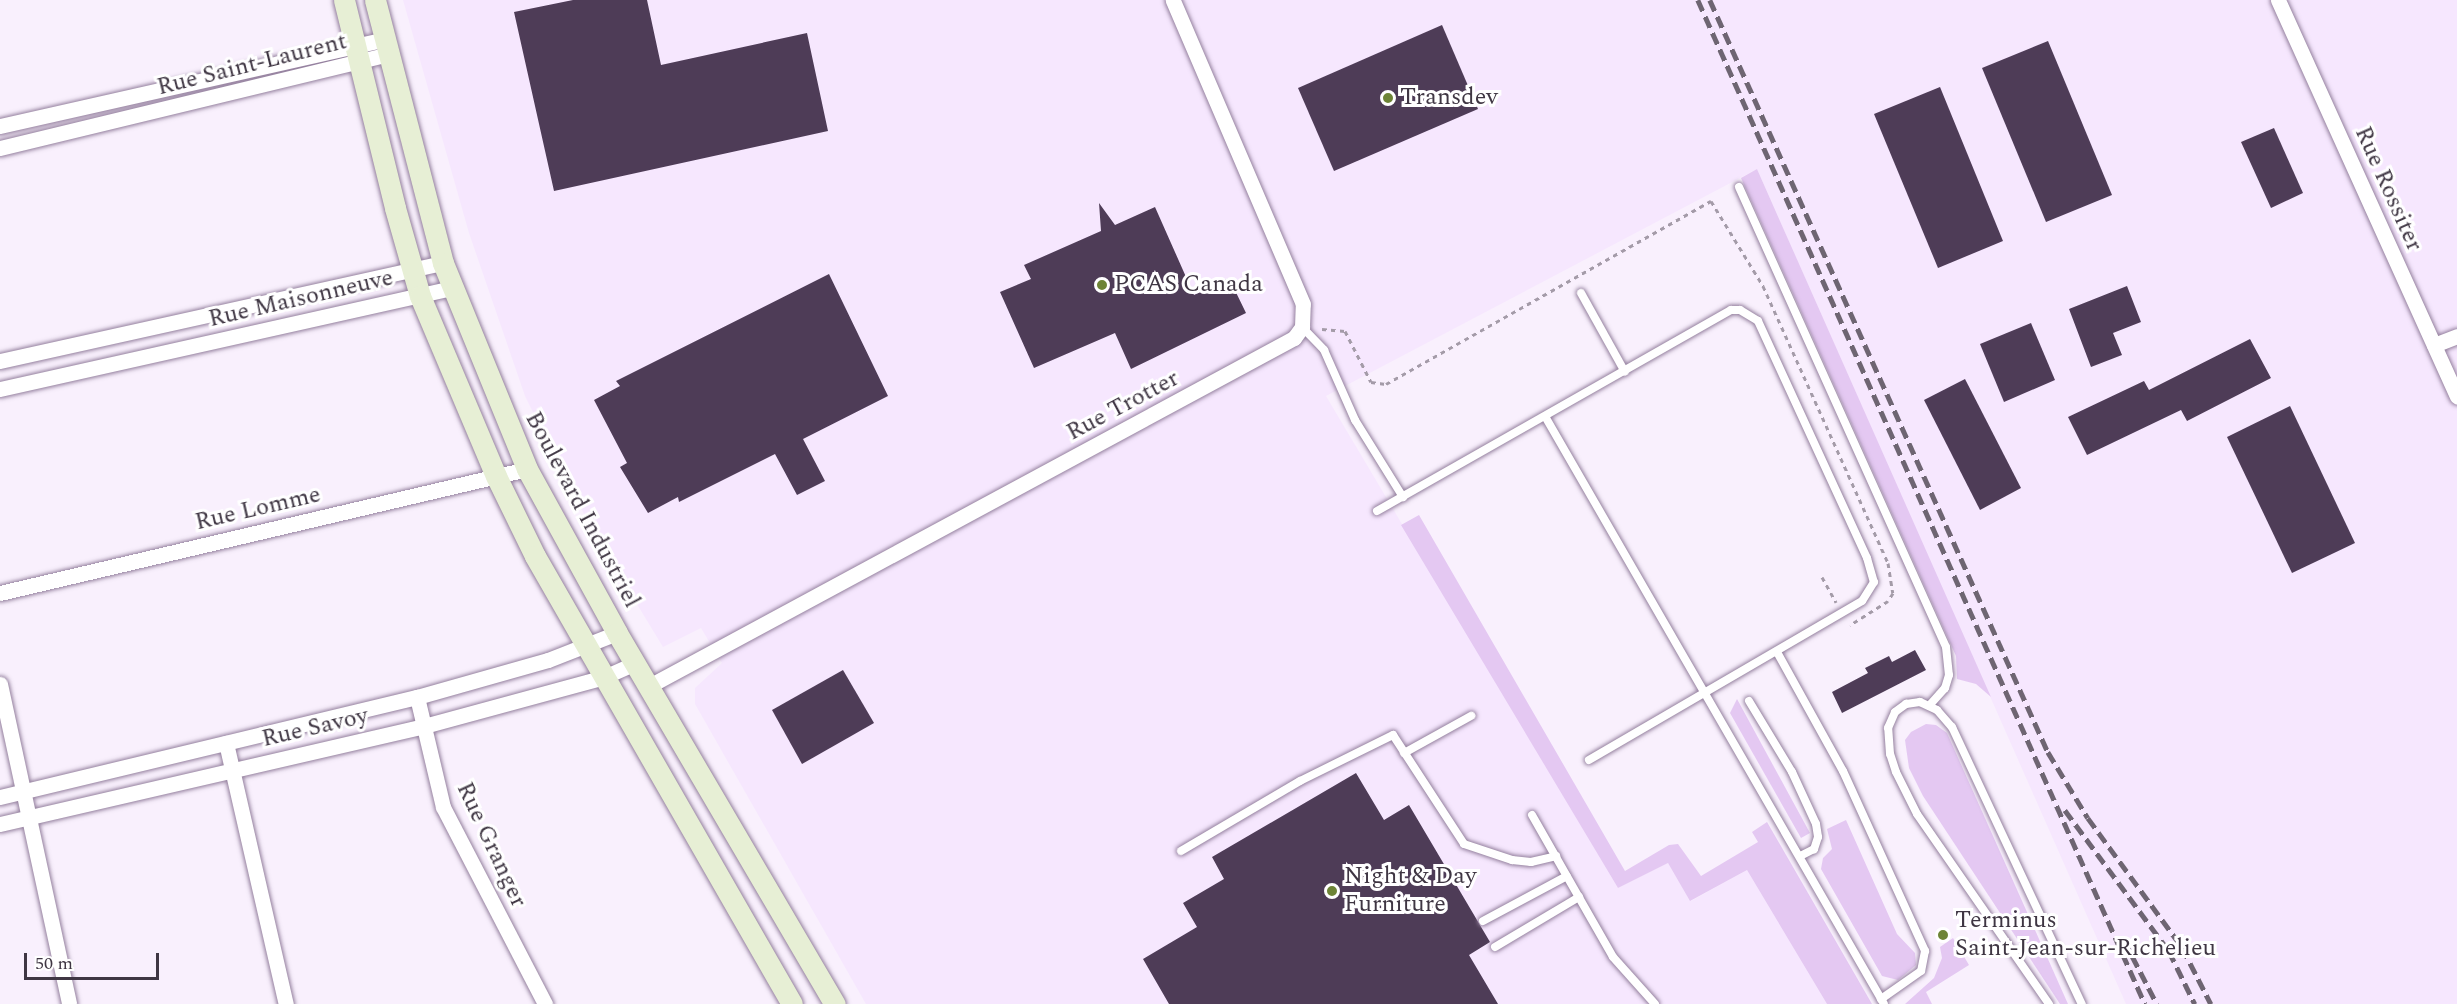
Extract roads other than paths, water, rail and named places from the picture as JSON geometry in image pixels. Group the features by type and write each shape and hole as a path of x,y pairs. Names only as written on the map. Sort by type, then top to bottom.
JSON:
{"street":[{"path":"344,0 420,296 496,476 535,556 792,1004"},
{"name":"Boulevard Industriel","path":"375,0 443,263 527,469 617,633 835,1004"},
{"path":"1173,0 1303,304 1302,327"},
{"name":"Rue Rossiter","path":"2278,0 2457,397"},
{"name":"Rue Saint-Laurent","path":"0,148 127,118 386,46"},
{"name":"Rue Saint-Laurent","path":"0,126 123,98 357,54"},
{"name":"Rue Saint-Laurent","path":"123,98 127,118"},
{"name":"Rue Maisonneuve","path":"0,361 443,263"},
{"name":"Rue Maisonneuve","path":"0,389 452,288"},
{"path":"155,327 160,353"},
{"name":"Rue Trotter","path":"649,686 1280,349 1302,327"},
{"path":"2434,345 2457,336"},
{"name":"Rue Lomme","path":"0,593 527,469"},
{"name":"Rue Savoy","path":"0,797 417,697 588,645 617,633"},
{"name":"Rue Savoy","path":"0,825 424,726 604,677 636,663"},
{"path":"0,684 69,1004"},
{"name":"Rue Granger","path":"417,697 443,807 545,1004"},
{"path":"226,742 286,1004"}],"lane":[{"path":"1739,187 1946,647 1949,675 1945,688 1929,706"},
{"path":"1581,293 1625,372"},
{"path":"1377,511 1546,418 1731,310 1740,310 1758,321 1872,572 1869,592 1842,613 1705,695 1589,760"},
{"path":"1302,327 1324,350 1355,420 1402,497"},
{"path":"1546,418 1882,1001 1921,971 1925,951 1843,771 1777,652"},
{"path":"1749,700 1792,772 1816,824 1818,837 1814,849 1800,856"},
{"path":"2049,1004 1917,814 1896,772 1888,728 1895,712 1906,704 1920,702 1929,706 1952,727 2082,1004"},
{"path":"1404,753 1471,716"},
{"path":"1181,850 1300,781 1393,735 1464,844 1512,860 1532,862 1556,856"},
{"path":"1532,815 1613,957 1654,1004"},
{"path":"1483,921 1567,876"},
{"path":"1495,947 1579,897"}],"railway":[{"path":"1698,0 2145,1004"},
{"path":"1710,0 2048,752 2088,818 2182,947 2211,1004"},
{"path":"2065,810 2169,951 2195,1004"},
{"path":"2124,940 2157,1004"}],"place":[{"name":"Transdev","path":"1388,98"},
{"name":"PCAS Canada","path":"1102,285"},
{"name":"Night & Day Furniture","path":"1332,891"},
{"name":"Terminus Saint-Jean-sur-Richelieu","path":"1943,935"}]}
